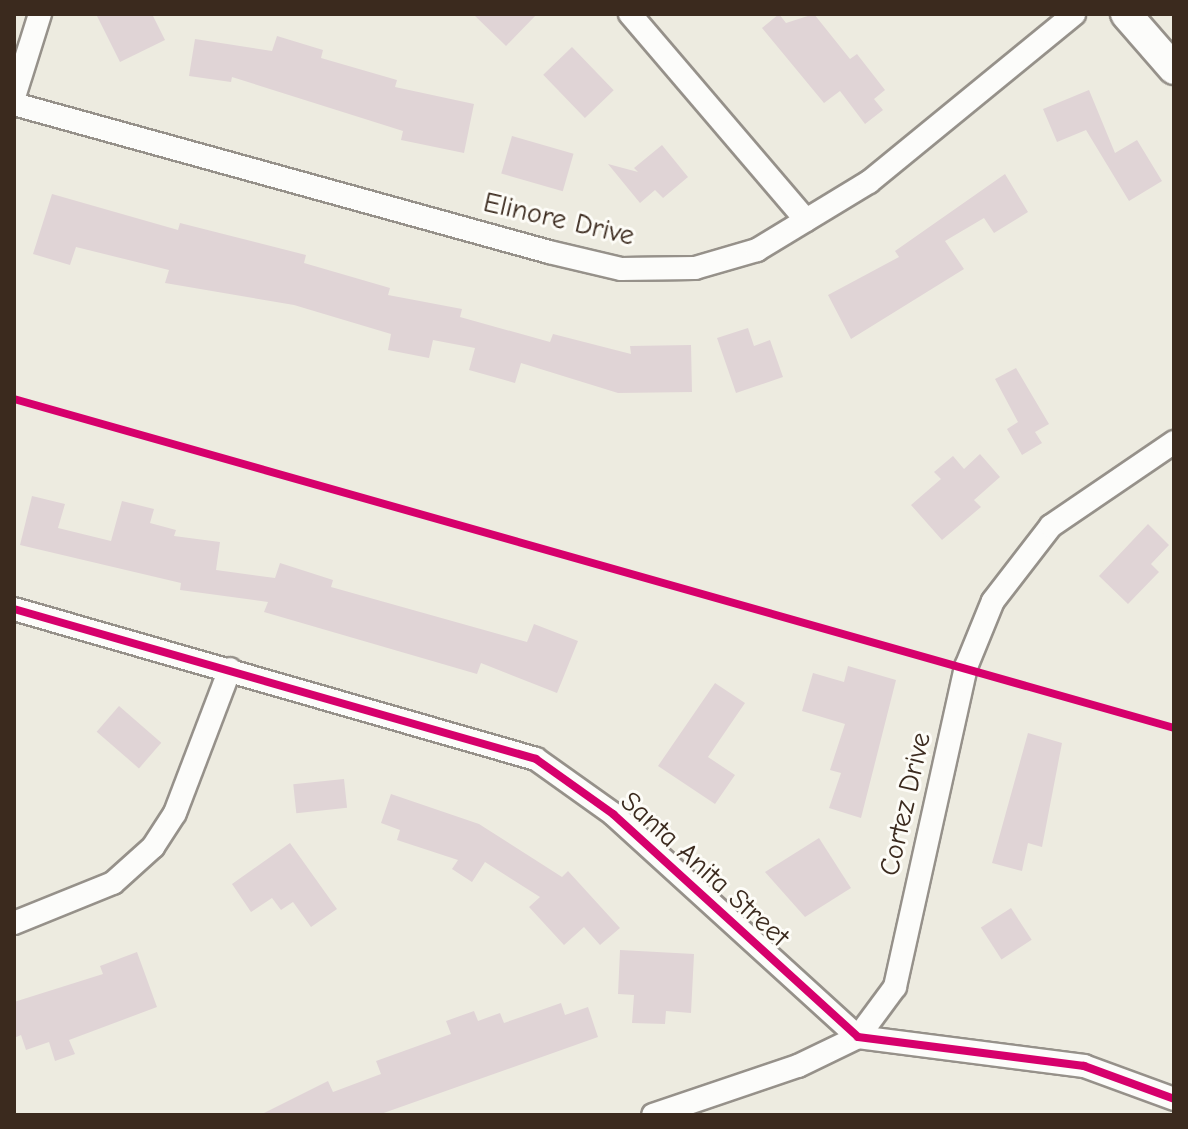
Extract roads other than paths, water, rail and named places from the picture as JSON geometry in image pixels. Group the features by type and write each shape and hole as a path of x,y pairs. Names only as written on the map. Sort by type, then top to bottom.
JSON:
{"main road":[{"path":"1126,14 1174,69"}],"street":[{"path":"14,97 40,14"},
{"path":"630,14 806,220"},
{"name":"Elinore Drive","path":"14,104 621,269 695,268 757,250 869,182 1074,14"},
{"name":"Cortez Drive","path":"653,1115 798,1066 858,1037 895,987 966,667 993,601 1051,526 1174,442"},
{"name":"Santa Anita Street","path":"14,609 536,759 613,814 858,1037"},
{"path":"14,923 113,883 153,847 175,813 230,669"},
{"path":"858,1037 1084,1066 1174,1099"}]}
